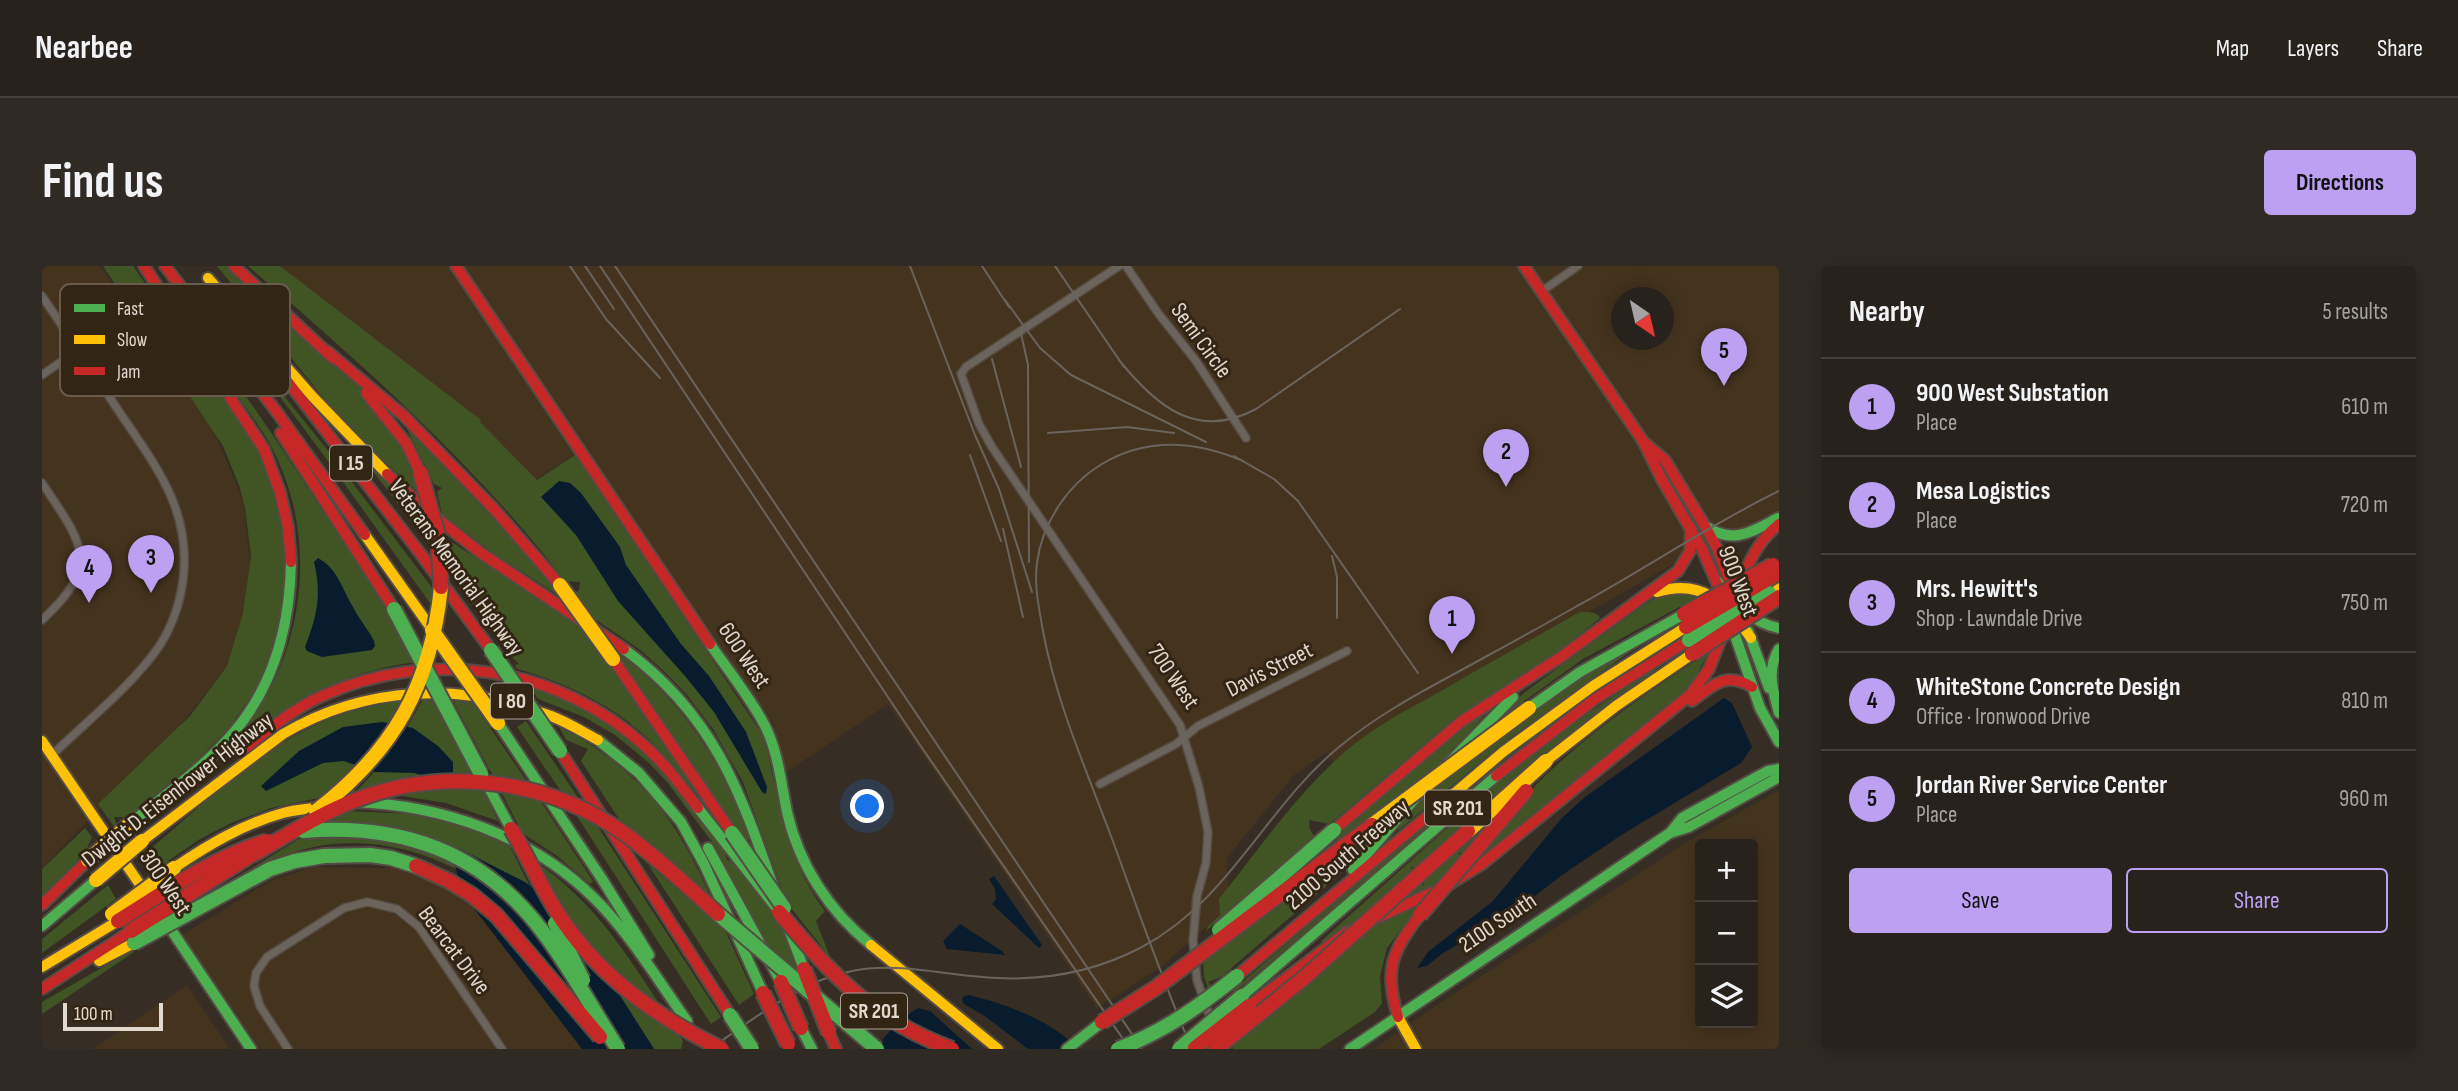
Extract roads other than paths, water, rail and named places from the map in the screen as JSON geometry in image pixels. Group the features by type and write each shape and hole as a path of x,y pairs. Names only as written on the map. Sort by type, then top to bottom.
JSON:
{"main road":[{"path":"144,266 156,284"},
{"name":"I 15","path":"165,266 179,284"},
{"name":"Veterans Memorial Highway","path":"199,266 213,284"},
{"path":"234,266 254,284"},
{"name":"600 West","path":"456,266 764,724 775,752 791,824 804,865 823,896 839,917 860,936 998,1049"},
{"name":"900 West","path":"1524,266 1643,441 1665,460 1722,578 1732,606 1751,638 1779,713"},
{"path":"208,278 213,284"},
{"path":"290,317 404,416 494,509 560,585 613,659 727,836"},
{"path":"42,990 132,937 326,804 350,785 393,734 408,708 430,654 440,599 440,547 433,506 407,443 375,402 327,351"},
{"path":"290,370 348,435 408,493 491,560 621,644 657,674 682,701 718,749 739,791 804,970 836,1049"},
{"name":"Veterans Memorial Highway","path":"290,384 404,531 491,650 561,751 752,1049"},
{"path":"42,905 88,860 210,756 236,729 257,699 272,668 284,633 292,571 286,513 268,458 228,396"},
{"name":"I 15","path":"264,396 498,723 627,918 687,1021 707,1049"},
{"path":"275,411 281,435 394,609 435,691 561,920 598,966 622,989 662,1018 722,1049"},
{"path":"1068,1049 1164,975 1452,728 1561,657 1643,599 1686,562 1698,527 1726,538 1738,536 1779,518"},
{"path":"1194,1049 1245,1001 1347,932 1467,874 1690,695 1714,659 1752,555 1764,538 1779,524"},
{"path":"1102,1022 1167,979 1580,672 1688,634 1778,578"},
{"path":"1216,1049 1305,977 1616,706 1688,634 1778,578"},
{"path":"1643,599 1666,588 1694,589 1712,595 1760,624 1779,628"},
{"name":"900 West","path":"1732,606 1734,634 1752,687 1779,742"},
{"name":"2100 South Freeway","path":"1118,1049 1150,1037 1201,1006 1503,751 1603,680 1688,634"},
{"name":"2100 South Freeway","path":"1179,1049 1245,1001 1482,787 1541,739 1688,634"},
{"path":"1779,649 1773,656 1770,668 1779,713"},
{"path":"1290,933 1354,868 1499,709 1561,657"},
{"path":"147,837 226,765 302,706 367,679 415,669 453,667 493,671 531,680 566,693 597,709 626,729 653,753 727,836"},
{"path":"1645,733 1723,680 1738,679 1752,687"},
{"name":"Dwight D. Eisenhower Highway","path":"42,926 147,837 262,747 292,728 346,705 393,694 464,692 511,700 577,727 631,764 657,790 687,831 789,1047"},
{"name":"300 West","path":"42,741 251,1049"},
{"path":"1416,1049 1398,1017 1390,993 1389,965 1398,944 1548,763"},
{"path":"631,764 656,779 701,835 781,982 811,1049"},
{"name":"2100 South","path":"1670,833 1682,818 1768,771 1779,769"},
{"name":"2100 South","path":"1350,1049 1670,833 1689,827 1779,777"},
{"path":"252,855 345,805 402,786 464,780 501,783 537,791 582,808 625,834 877,1049"},
{"path":"115,918 174,868 215,840 284,813 356,801 397,804 485,828 570,875 618,926 687,1021"},
{"path":"42,966 115,918 242,847 304,831 334,828 371,830 408,836 437,847 470,864 502,888 529,916 618,1049"},
{"path":"511,829 580,975 624,1049"},
{"name":"SR 201","path":"727,836 812,950 838,980 882,1016 919,1036 952,1049"},
{"path":"132,937 282,865 324,856 370,855 391,858 410,863 450,881 496,915 610,1049"}],"street":[{"name":"700 West","path":"1119,266 966,367 961,374 979,424 992,447 1180,725 1185,737 1209,832 1206,863 1197,895 1193,941 1196,968 1208,1014 1224,1049"},
{"name":"Semi Circle","path":"1126,266 1158,313 1196,360 1246,438"},
{"path":"1542,291 1578,266"},
{"path":"42,296 60,323"},
{"path":"42,374 60,362"},
{"path":"52,755 138,673 159,645 178,605 184,566 183,530 169,488 108,396"},
{"path":"42,483 74,532 80,559 71,590 42,620"},
{"name":"Davis Street","path":"1100,784 1176,744 1198,726 1347,652"},
{"name":"Bearcat Drive","path":"288,1049 260,1006 254,986 256,973 267,957 344,908 367,902 390,906 403,912 419,927 502,1049"}],"water":[{"path":"559,481 570,483 581,493 620,547 626,565 681,644 709,676 746,732 767,787 766,794 762,792 714,712 618,601 576,535 541,497"},
{"path":"318,558 339,580 374,641 372,650 322,657 307,651 305,647 317,605 318,585 314,562"},
{"path":"1724,698 1732,703 1752,747 1741,763 1623,834 1514,912 1443,953 1427,966 1417,968 1428,952 1493,901 1562,818 1585,797"},
{"path":"382,722 413,728 438,746 453,762 453,773 435,779 414,773 375,772 344,761 323,763 266,791 261,786 299,751 343,727"},
{"path":"454,846 525,882 570,918 654,1049 582,1049 463,894 450,847"},
{"path":"994,876 1042,945 1039,948 992,904 996,899 995,889 989,879"},
{"path":"960,924 1005,955 947,949 943,941"},
{"path":"969,995 1028,1015 1055,1029 1080,1049 1028,1049 964,1004 964,996"},
{"path":"918,1008 930,1011 972,1049 884,1049 882,1040 899,1022"}],"tram line":[{"path":"710,1049 795,992 832,976 852,971 897,968 993,978 1037,977 1080,970 1122,957 1142,947 1173,927 1200,904 1313,771 1367,726 1410,698 1779,491"}],"railway":[{"path":"570,266 606,319 660,378"},
{"path":"585,266 614,309"},
{"path":"600,266 920,745 1130,1049"},
{"path":"615,266 1142,1049"},
{"path":"910,266 975,435 999,489 1032,592"},
{"path":"982,266 1009,307"},
{"path":"1055,266 1124,367"},
{"path":"1005,300 1040,348 1071,375 1206,442"},
{"path":"1119,360 1148,392 1179,414 1196,420 1235,418 1256,409 1400,309"},
{"path":"1020,329 1028,365 1029,562"},
{"path":"992,359 1021,467"},
{"path":"1048,433 1127,427 1174,433"},
{"path":"1192,1049 1072,735 1043,631 1036,572 1044,533 1051,519 1078,482 1102,464 1136,449 1172,445 1207,449 1243,461"},
{"path":"970,455 1001,541"},
{"path":"1234,456 1274,479 1298,501 1418,673"},
{"path":"1003,529 1023,617"},
{"path":"1332,556 1337,577 1337,618"}],"place":[{"name":"Jordan River Service Center","path":"1724,386"},
{"name":"Mesa Logistics","path":"1506,487"},
{"name":"Mrs. Hewitt's","path":"151,593"},
{"name":"WhiteStone Concrete Design","path":"89,603"},
{"name":"900 West Substation","path":"1452,654"}]}
